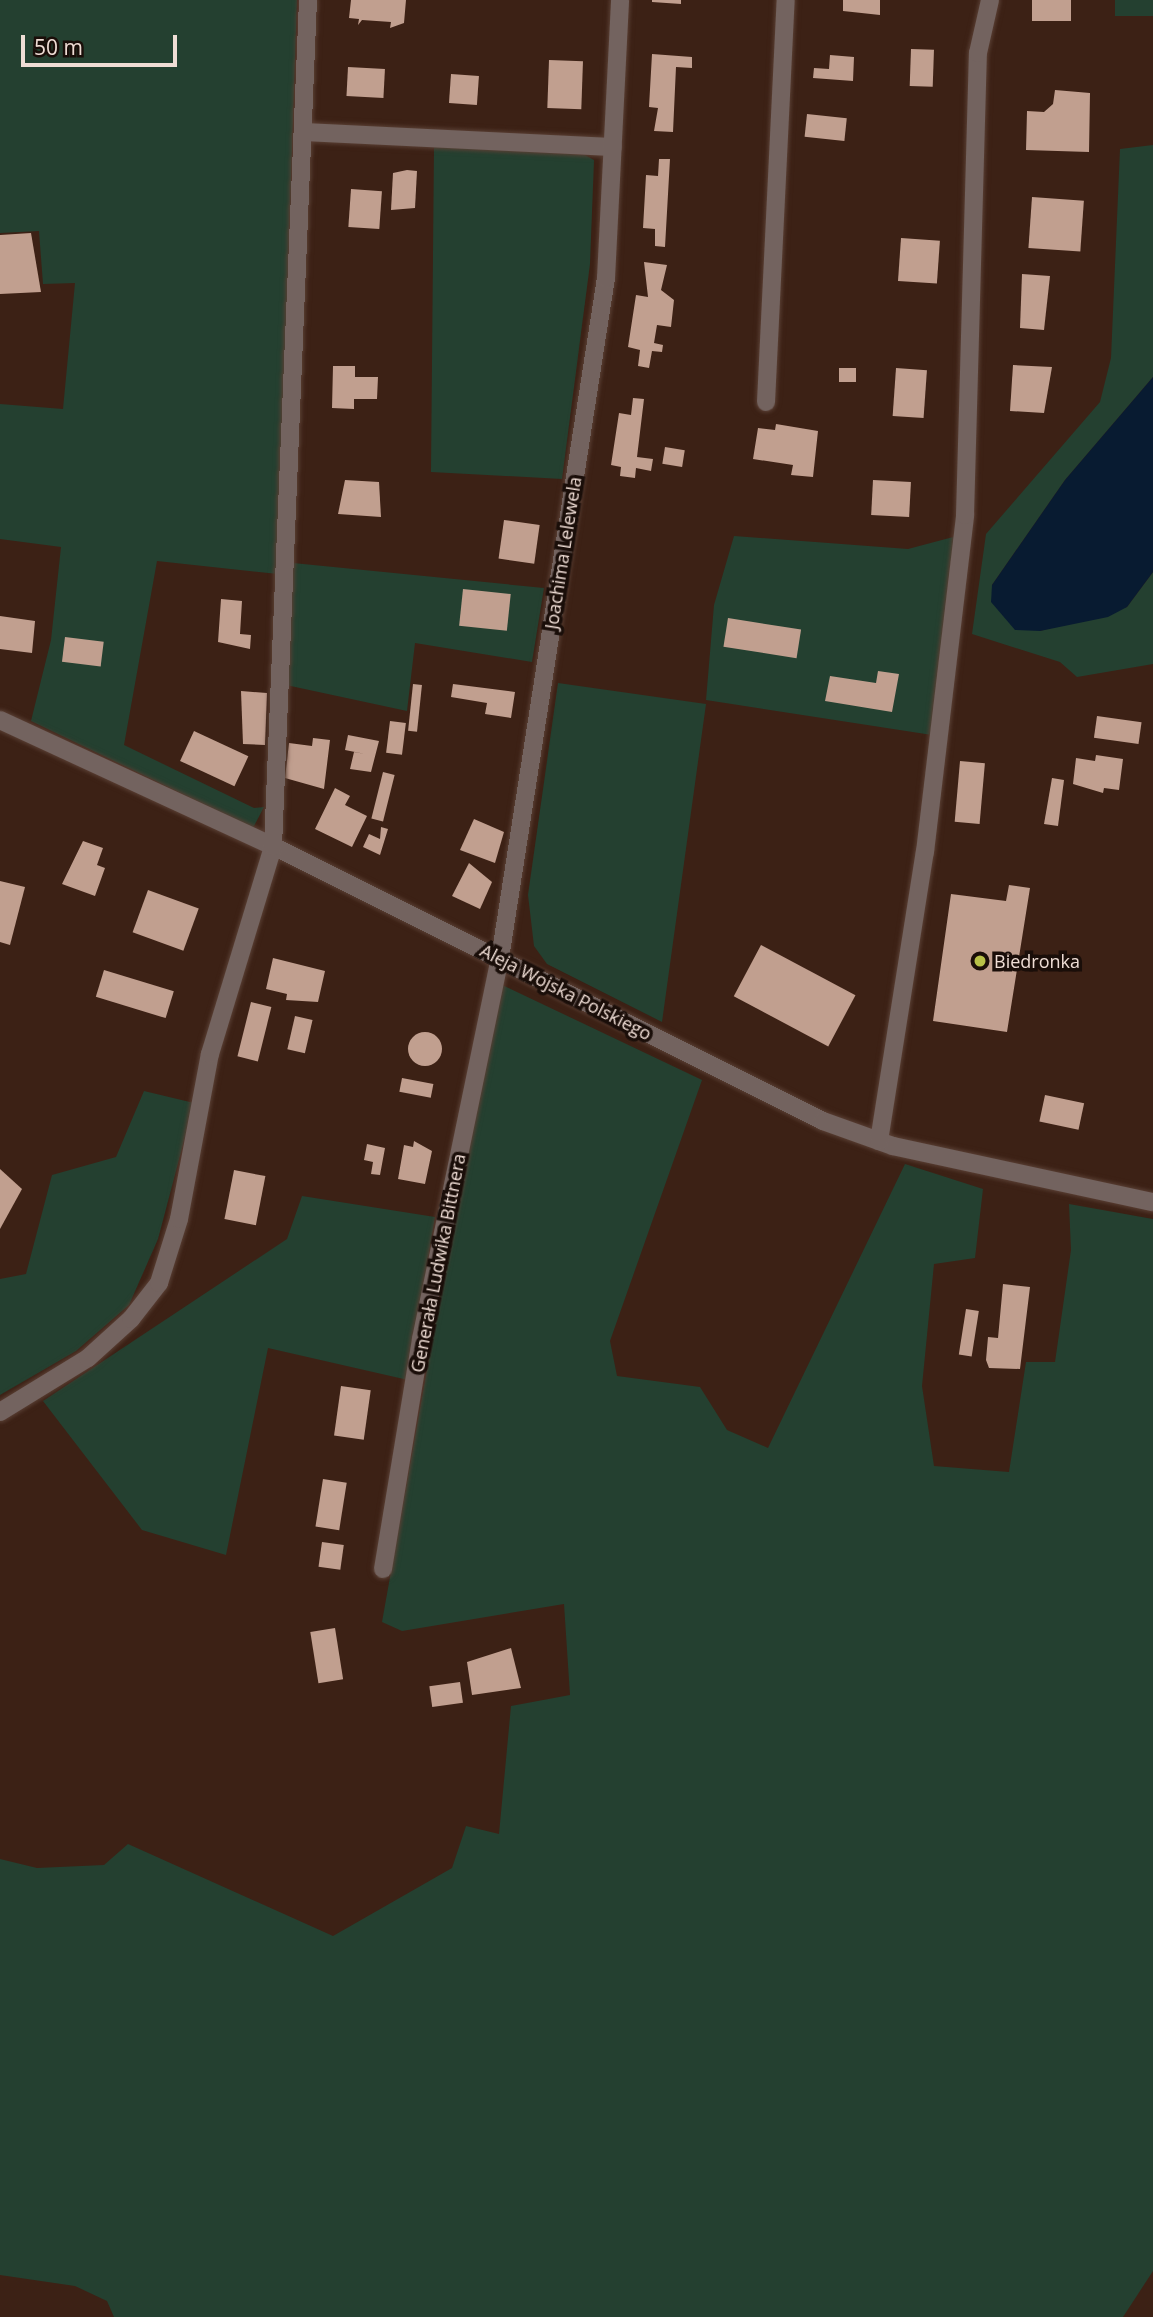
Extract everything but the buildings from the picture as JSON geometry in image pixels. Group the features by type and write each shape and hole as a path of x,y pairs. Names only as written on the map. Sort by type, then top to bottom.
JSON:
{"street":[{"path":"0,1412 88,1358 131,1320 159,1283 179,1219 210,1054 273,846 307,0"},
{"name":"Joachima Lelewela","path":"500,958 606,278 620,0"},
{"path":"766,402 786,0"},
{"path":"879,1141 925,852 965,515 978,53 990,0"},
{"path":"303,132 613,147"},
{"name":"Aleja Wojska Polskiego","path":"0,720 273,846 823,1121 879,1141 1153,1202"},
{"name":"Generała Ludwika Bittnera","path":"383,1569 421,1339 500,958"}],"green space":[{"path":"0,0 297,0 278,574 157,561 124,745 254,808 264,807 253,828 31,721 51,640 61,547 0,539 0,404 63,409 75,283 43,284 39,231 0,233"},
{"path":"1115,0 1153,0 1153,16 1115,16"},
{"path":"1153,145 1153,377 1065,480 992,585 1040,631 1127,607 1153,572 1153,664 1077,677 1060,662 972,634 986,534 1100,402 1111,358 1120,149"},
{"path":"434,146 585,155 594,160 590,264 562,479 431,472"},
{"path":"734,536 908,549 957,536 932,735 706,700 714,605"},
{"path":"293,563 544,588 532,662 415,643 407,711 286,685"},
{"path":"558,683 706,704 662,1022 547,964 534,946 528,895"},
{"path":"496,982 702,1080 610,1341 617,1376 700,1387 727,1430 768,1448 905,1164 983,1189 975,1258 934,1264 922,1386 934,1466 1009,1472 1026,1362 1055,1362 1071,1250 1069,1204 1153,1219 1153,2271 1123,2317 114,2317 107,2301 75,2286 0,2275 0,1859 37,1868 104,1865 128,1844 333,1936 452,1868 466,1826 499,1834 511,1706 570,1695 564,1604 402,1631 382,1622"},
{"path":"144,1091 194,1103 158,1239 129,1305 76,1351 0,1395 0,1279 26,1274 52,1175 116,1157"},
{"path":"302,1196 435,1217 408,1380 268,1348 226,1555 142,1530 43,1401 287,1239"}],"water":[{"path":"1153,377 1153,572 1127,607 1108,617 1040,631 1015,630 991,602 992,585 1065,480"}],"place":[{"name":"Biedronka","path":"980,961"}]}
